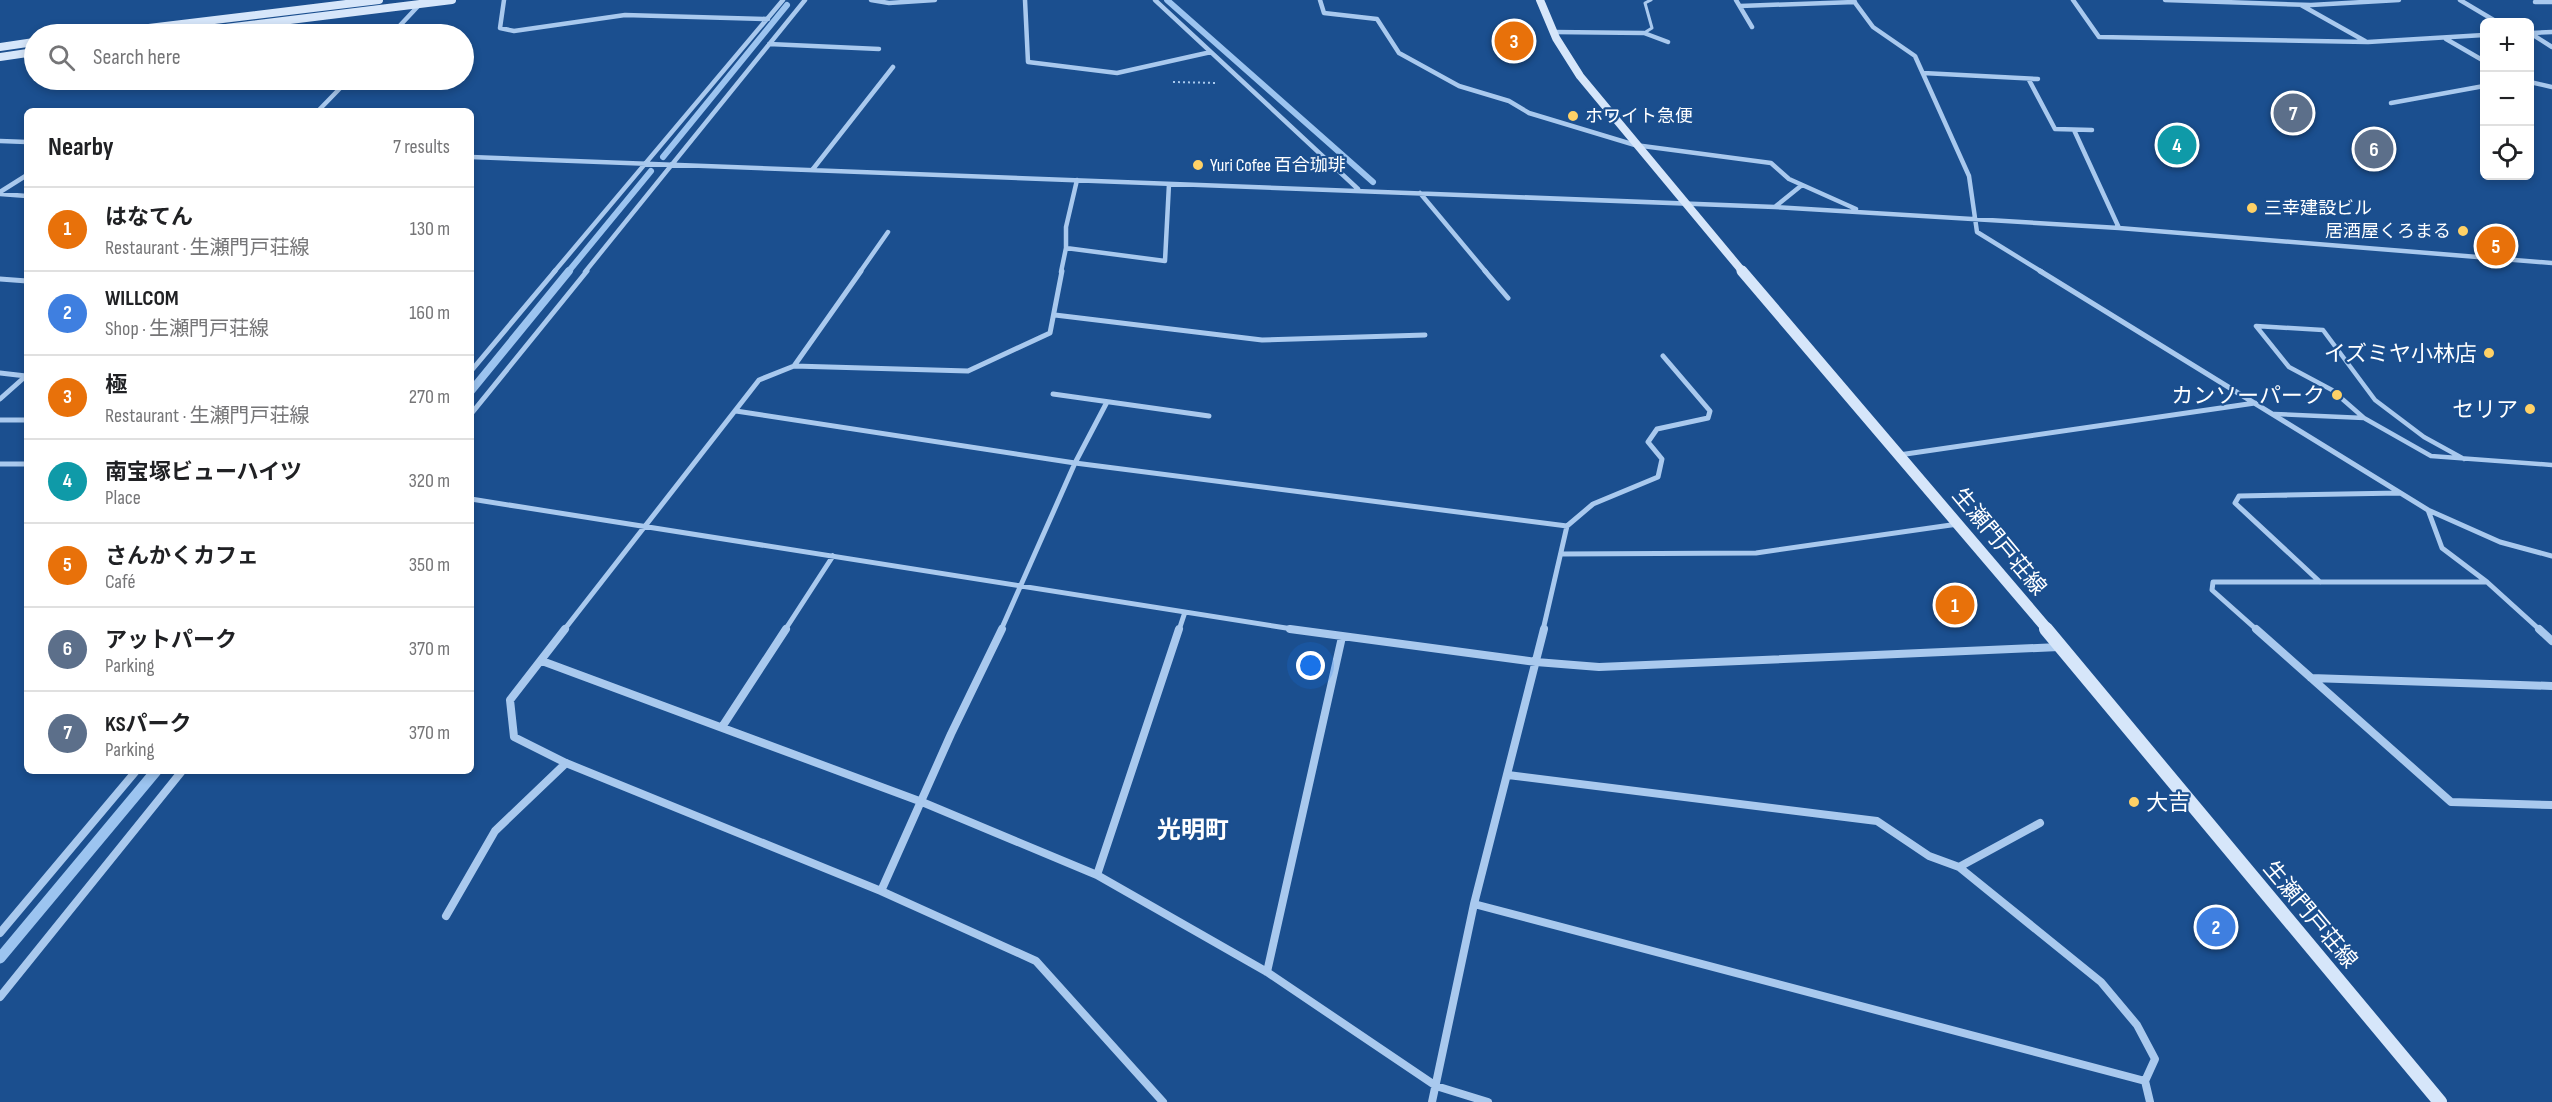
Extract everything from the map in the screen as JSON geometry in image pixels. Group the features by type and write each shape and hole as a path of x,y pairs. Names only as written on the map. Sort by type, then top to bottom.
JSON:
{"main road":[{"path":"181,24 379,0"},
{"path":"253,24 452,0"},
{"name":"生瀬門戸荘線","path":"1540,0 1545,18 1569,58 1635,145 2062,647 2440,1102"},
{"path":"0,47 24,43"},
{"path":"0,57 24,53"}],"street":[{"path":"504,0 500,28 514,31 625,15 768,19"},
{"path":"474,367 783,0"},
{"path":"474,410 805,0"},
{"path":"871,0 889,3 935,0"},
{"path":"1025,0 1028,62 1117,73 1211,52"},
{"path":"1155,0 1359,190"},
{"path":"1320,0 1324,13 1377,19 1400,53 1459,86 1509,101 1529,113 1635,145 1771,163 1789,179 1861,211"},
{"path":"1736,0 1752,27"},
{"path":"2073,0 2099,37 2368,42 2480,35"},
{"path":"2165,0 2299,4 2367,4 2399,0"},
{"path":"2292,0 2368,42"},
{"path":"2460,0 2490,18"},
{"path":"1740,6 1854,1 1874,27 1915,56 1969,176 1977,232 2428,510 2500,542 2552,556"},
{"path":"401,24 421,2"},
{"path":"2535,2 2552,2"},
{"path":"1554,32 1644,33 1668,42"},
{"path":"2534,33 2552,32"},
{"path":"2534,36 2552,47"},
{"path":"2444,38 2480,59"},
{"path":"769,44 879,49"},
{"path":"813,170 893,67"},
{"path":"1923,73 2038,79"},
{"path":"2029,80 2055,129 2092,130"},
{"path":"2534,83 2552,87"},
{"path":"2391,102 2480,87"},
{"path":"321,108 338,90"},
{"path":"2074,130 2119,228"},
{"path":"0,141 24,142"},
{"path":"474,157 1861,211 2119,228 2552,263"},
{"path":"0,193 24,177"},
{"path":"1077,180 1066,227 1066,248 1050,333 968,370 794,366 759,380 510,700 514,737 566,763 881,891 1036,961 1163,1102"},
{"path":"1066,248 1165,261 1169,184"},
{"path":"1775,207 1803,185"},
{"path":"0,193 24,196"},
{"path":"1420,193 1508,298"},
{"path":"794,366 888,232"},
{"path":"0,279 24,281"},
{"path":"1055,315 1262,340 1425,335"},
{"path":"1432,1102 1474,904 1536,662 1567,526 1593,504 1658,477 1662,459 1648,442 1657,429 1708,418 1710,411 1663,356"},
{"path":"0,373 24,375"},
{"path":"0,399 24,377"},
{"path":"1053,394 1209,416"},
{"path":"881,891 951,734 1022,587 1075,463 1107,402"},
{"path":"1899,455 2256,403"},
{"path":"736,411 1075,463 1567,526"},
{"path":"0,420 24,420"},
{"path":"0,464 24,464"},
{"path":"2320,582 2235,503 2239,496 2401,493"},
{"path":"474,499 1342,637 1536,662 1599,667 2062,647"},
{"path":"2428,510 2442,548 2487,582 2552,641"},
{"path":"1561,554 1756,553 1958,524"},
{"path":"722,728 832,556"},
{"path":"2487,582 2213,582 2212,590 2451,802 2552,805"},
{"path":"1097,875 1185,612"},
{"path":"1268,972 1342,637"},
{"path":"542,661 922,802 1097,875 1268,972 1436,1086 1488,1102"},
{"path":"2312,678 2552,686"},
{"path":"446,916 495,831 566,763"},
{"path":"0,933 3,925 133,774"},
{"path":"0,997 181,774"},
{"path":"1508,775 1877,821 1929,856 1959,867 2101,982 2137,1025 2155,1059 2145,1081 2150,1102"},
{"path":"1959,867 2040,823"},
{"path":"1474,904 2145,1081"}],"lane":[{"path":"1644,33 1652,28 1645,3 1651,0"},
{"path":"2464,459 2424,437 2376,400 2323,330 2256,326 2289,367 2332,390 2364,418 2431,456 2464,459 2552,465"},
{"path":"2274,414 2364,418"}],"waterway":[{"path":"1167,0 1373,182"},
{"path":"663,157 787,5"},
{"path":"568,272 651,171"},
{"path":"474,387 569,271"},
{"path":"0,958 153,774"}],"place":[{"name":"極","path":"1514,41"},
{"name":"KSパーク","path":"2293,113"},
{"name":"ホワイト急便","path":"1573,116"},
{"name":"南宝塚ビューハイツ","path":"2177,145"},
{"name":"アットパーク","path":"2374,149"},
{"name":"Yuri Cofee 百合珈琲","path":"1198,165"},
{"name":"三幸建設ビル","path":"2252,208"},
{"name":"居酒屋くろまる","path":"2463,231"},
{"name":"さんかくカフェ","path":"2496,246"},
{"name":"イズミヤ小林店","path":"2489,353"},
{"name":"カンソーパーク","path":"2337,395"},
{"name":"セリア","path":"2530,409"},
{"name":"はなてん","path":"1955,605"},
{"name":"大吉","path":"2134,802"},
{"name":"WILLCOM","path":"2216,927"}],"district":[{"name":"光明町","path":"1193,830"}]}
